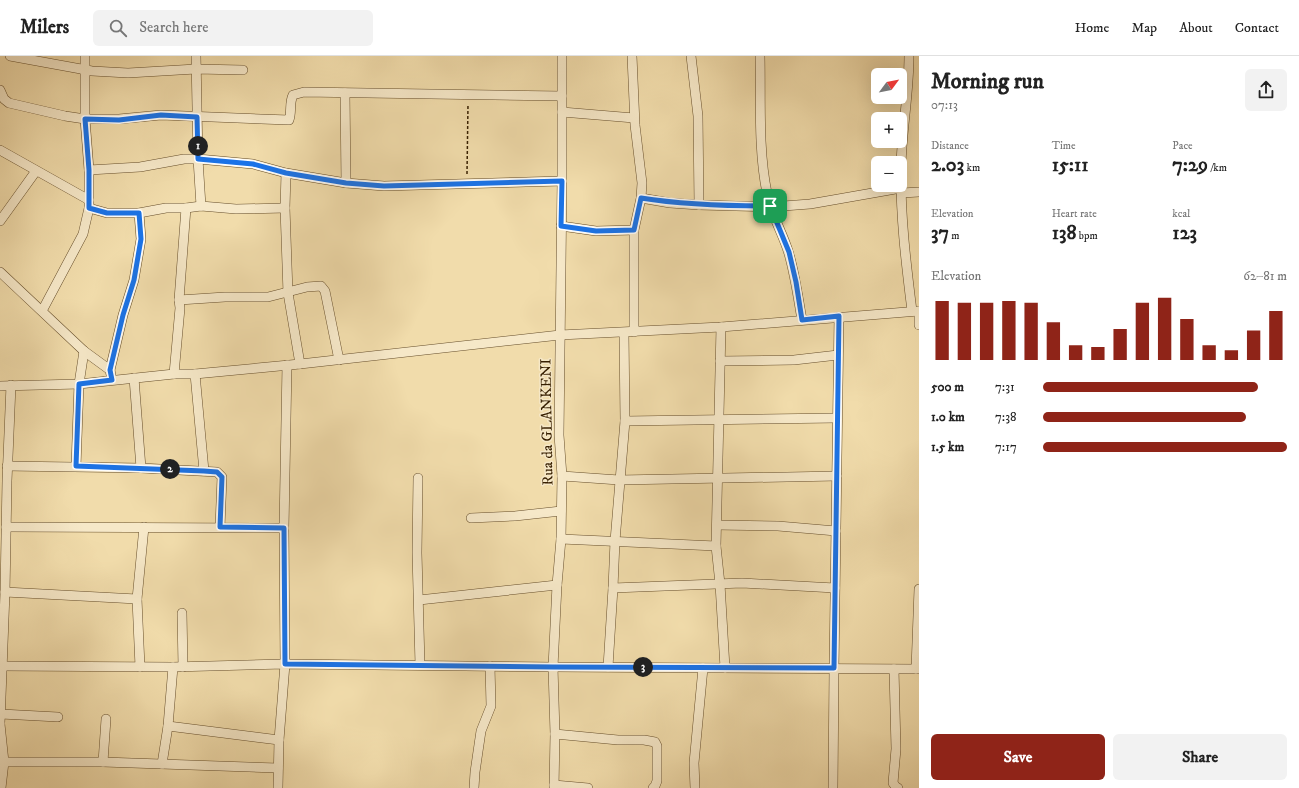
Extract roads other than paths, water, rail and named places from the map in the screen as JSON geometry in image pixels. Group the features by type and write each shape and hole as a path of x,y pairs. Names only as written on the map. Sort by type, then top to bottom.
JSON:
{"street":[{"path":"10,56 85,70 128,73 196,69 242,70"},
{"path":"42,311 83,234 89,204 89,170 85,119 85,56"},
{"path":"196,56 198,159 201,206"},
{"name":"Rua da GLANKENI","path":"554,786 555,734 553,667 561,539 562,476 559,435 562,56"},
{"path":"632,56 634,118 642,172 641,198 634,230 634,332"},
{"path":"691,56 698,116 699,205"},
{"path":"760,56 762,146 767,193 770,206 789,252 796,282 802,320"},
{"path":"902,156 908,102 909,56"},
{"path":"0,90 4,98 9,103 65,116 85,119 119,120 161,115 289,120 291,113 291,99 293,95 304,92 562,96"},
{"path":"345,93 346,183"},
{"path":"562,112 634,118"},
{"path":"0,150 89,204 107,213 139,213 166,208 201,206 236,209 285,208"},
{"path":"89,170 140,167 184,159 198,159 253,164 286,173 346,183 384,186 562,181"},
{"path":"0,221 36,171"},
{"path":"286,173 285,208 288,293 300,364"},
{"path":"907,191 919,192"},
{"path":"641,198 670,203 699,205 770,206 810,204 895,192"},
{"path":"902,192 903,241 919,325"},
{"path":"174,374 180,308 179,300 186,208"},
{"path":"112,380 110,370 123,315 134,280 141,239 139,213"},
{"path":"561,226 596,231 634,230"},
{"path":"0,272 84,351 110,370"},
{"path":"179,300 226,297 268,297 321,286 324,289 339,360"},
{"path":"0,386 79,384 174,374 195,374 339,360 560,335 634,332 916,311"},
{"path":"833,788 839,316"},
{"path":"721,326 716,546 725,668"},
{"path":"608,667 619,480 625,422 624,332"},
{"path":"76,466 79,384 84,351"},
{"path":"720,361 794,360 838,355"},
{"path":"278,788 279,740 285,664 284,528 287,365"},
{"path":"195,374 204,471"},
{"path":"134,378 141,468"},
{"path":"1,784 4,762 0,724 1,666 6,592 2,582 6,527 3,480 8,466 10,385"},
{"path":"625,422 838,418"},
{"path":"8,466 76,466 217,472 222,477 220,527"},
{"path":"562,476 619,480 837,476"},
{"path":"418,478 420,665"},
{"path":"471,518 515,516 561,511"},
{"path":"717,525 778,526 836,531"},
{"path":"6,527 284,528"},
{"path":"140,667 137,599 144,527"},
{"path":"561,539 716,546"},
{"path":"613,588 742,584 835,588"},
{"path":"419,600 557,585"},
{"path":"1,666 183,667 285,664 918,669 919,589"},
{"path":"6,592 137,599"},
{"path":"182,613 183,667"},
{"path":"474,788 481,730 491,706 490,666"},
{"path":"162,764 168,726 173,667"},
{"path":"695,788 694,763 703,668"},
{"path":"894,669 896,749 893,783 898,788"},
{"path":"1,714 58,717"},
{"path":"103,762 106,719"},
{"path":"168,726 279,740"},
{"path":"555,734 655,742 657,746 657,780 656,786 653,788"},
{"path":"4,762 103,762 278,768"},
{"path":"554,786 588,788"}]}
